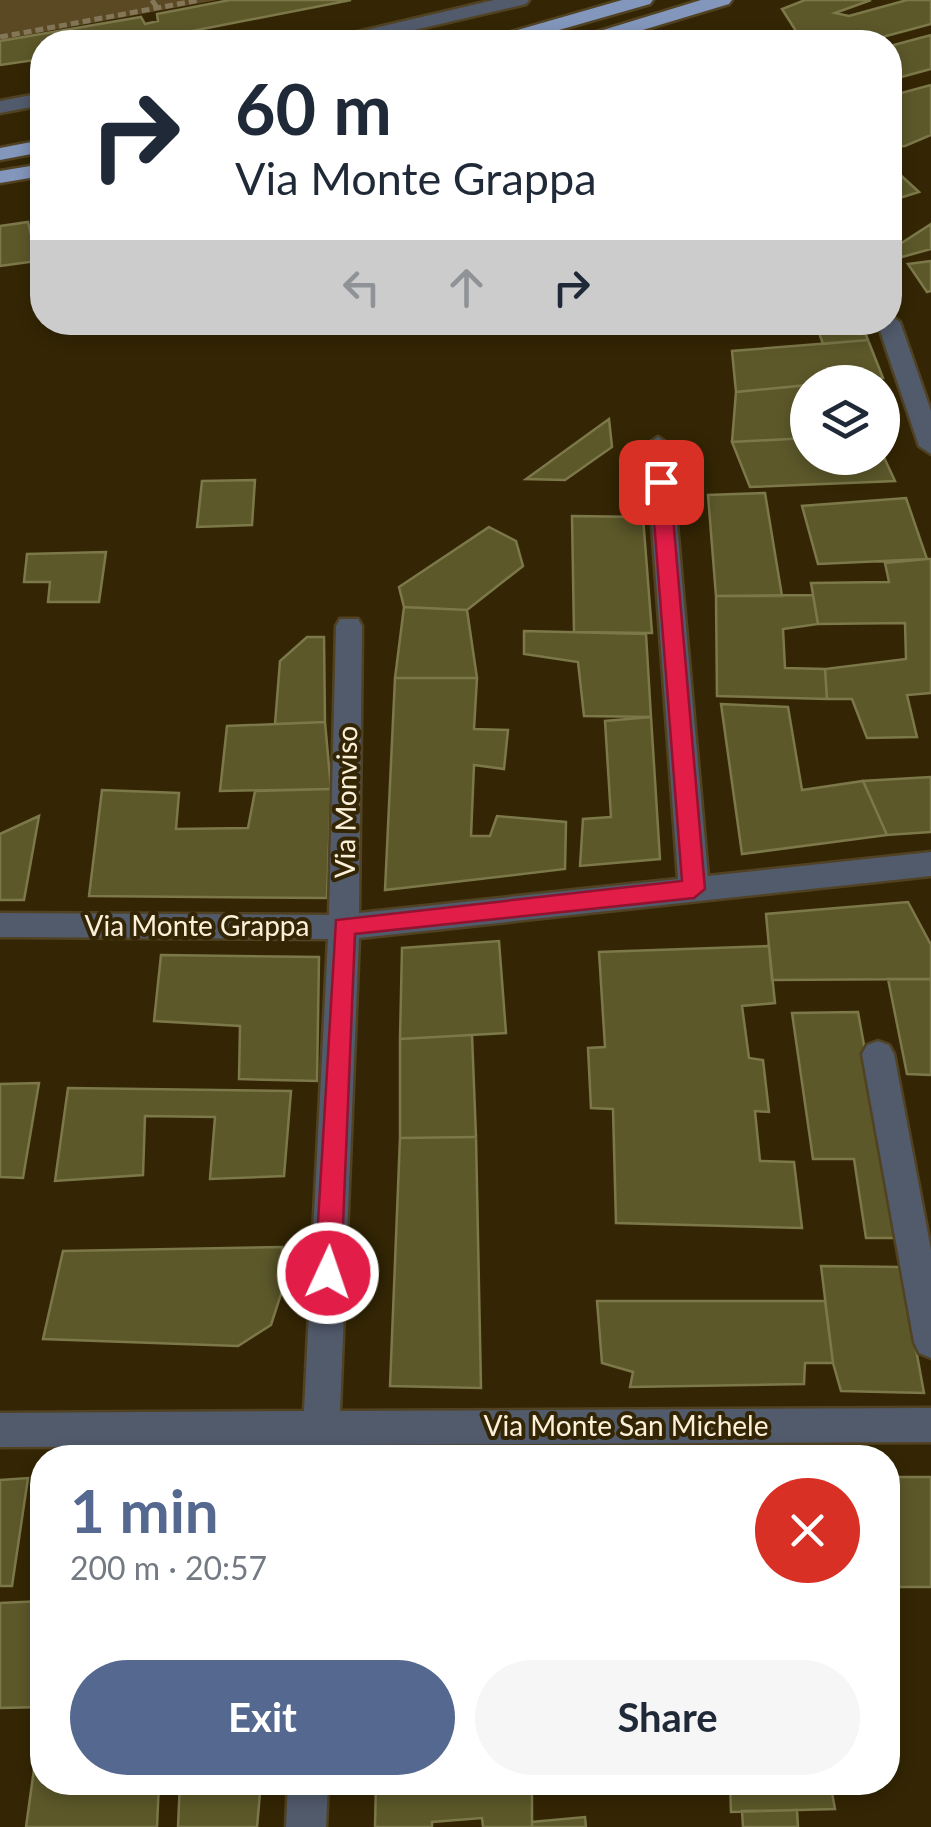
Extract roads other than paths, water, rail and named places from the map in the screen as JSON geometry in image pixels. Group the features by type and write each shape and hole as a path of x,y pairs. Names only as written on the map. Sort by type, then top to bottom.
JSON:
{"highway":[{"path":"538,30 642,0"},
{"path":"623,30 722,0"},
{"path":"0,154 30,148"},
{"path":"0,177 30,172"}],"street":[{"path":"390,30 519,0"},
{"path":"0,107 30,101"},
{"path":"895,335 919,377 931,446"},
{"path":"658,445 694,889"},
{"name":"Via Monviso","path":"321,1442 344,926 349,626"},
{"name":"Via Monte Grappa","path":"0,925 344,926 931,864"},
{"path":"878,1054 931,1342"},
{"name":"Via Monte San Michele","path":"0,1430 321,1442 931,1426"},
{"path":"306,1827 307,1795"}]}
